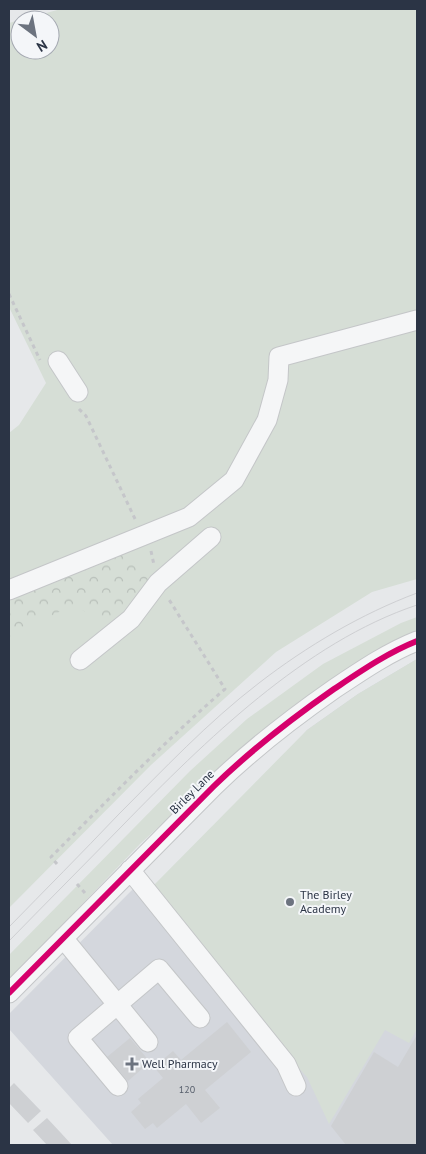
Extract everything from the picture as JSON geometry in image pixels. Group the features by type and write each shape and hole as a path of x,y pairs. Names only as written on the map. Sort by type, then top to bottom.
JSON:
{"street":[{"path":"9,590 189,518 234,480 267,420 278,380 279,357 417,320"},
{"path":"50,362 75,397"},
{"path":"80,660 131,619 158,583 210,537"},
{"name":"Birley Lane","path":"9,993 214,786 273,734 302,711 364,669 392,652 417,641"},
{"path":"130,870 286,1064 296,1086"},
{"path":"63,938 148,1042"},
{"path":"118,1086 78,1038 159,969 200,1018"}],"path":[{"path":"9,294 50,362"},
{"path":"57,864 51,857 133,774 190,719 225,689 158,583 150,551 86,416 75,397"}],"shaded area":[{"name":"The Birley Academy","path":"417,659 417,1145 113,1145 9,1029 9,1014 133,889 151,912 165,900 307,730 358,694"}],"green space":[{"path":"61,9 417,9 417,579 372,592 276,652 151,765 9,908 9,433 19,425 46,383 9,307 9,23 10,60 60,60 60,10 57,10"},
{"path":"131,546 151,580 104,627 75,604 9,637 9,598"},
{"path":"417,617 417,632 262,732 140,844 9,980 9,955 190,771 247,719 323,664 401,623"},
{"name":"The Birley Academy","path":"417,659 417,1029 409,1043 385,1030 329,1124 307,1077 292,1061 153,886 307,730 358,694"}],"building":[{"path":"227,1022 251,1052 205,1090 220,1108 201,1123 186,1104 157,1128 153,1123 145,1129 131,1112 141,1103 138,1099 163,1078 154,1067 173,1051 181,1060"},
{"path":"417,1035 417,1145 346,1145 331,1126 374,1052 398,1067"},
{"path":"130,1038 150,1062 128,1081 107,1057"},
{"path":"14,1083 41,1111 28,1123 9,1103 9,1088"},
{"path":"47,1118 72,1145 47,1145 33,1130"}],"tram line":[{"path":"9,927 169,764 240,698 296,656 335,632 396,601 417,593"},
{"path":"9,941 154,793 258,698 296,669 335,643 376,622 417,605"}],"cycle path":[{"path":"9,993 214,786 257,747 287,723 364,669 417,641"}],"place":[{"name":"The Birley Academy","path":"290,902"},
{"name":"Well Pharmacy","path":"132,1064"}]}
